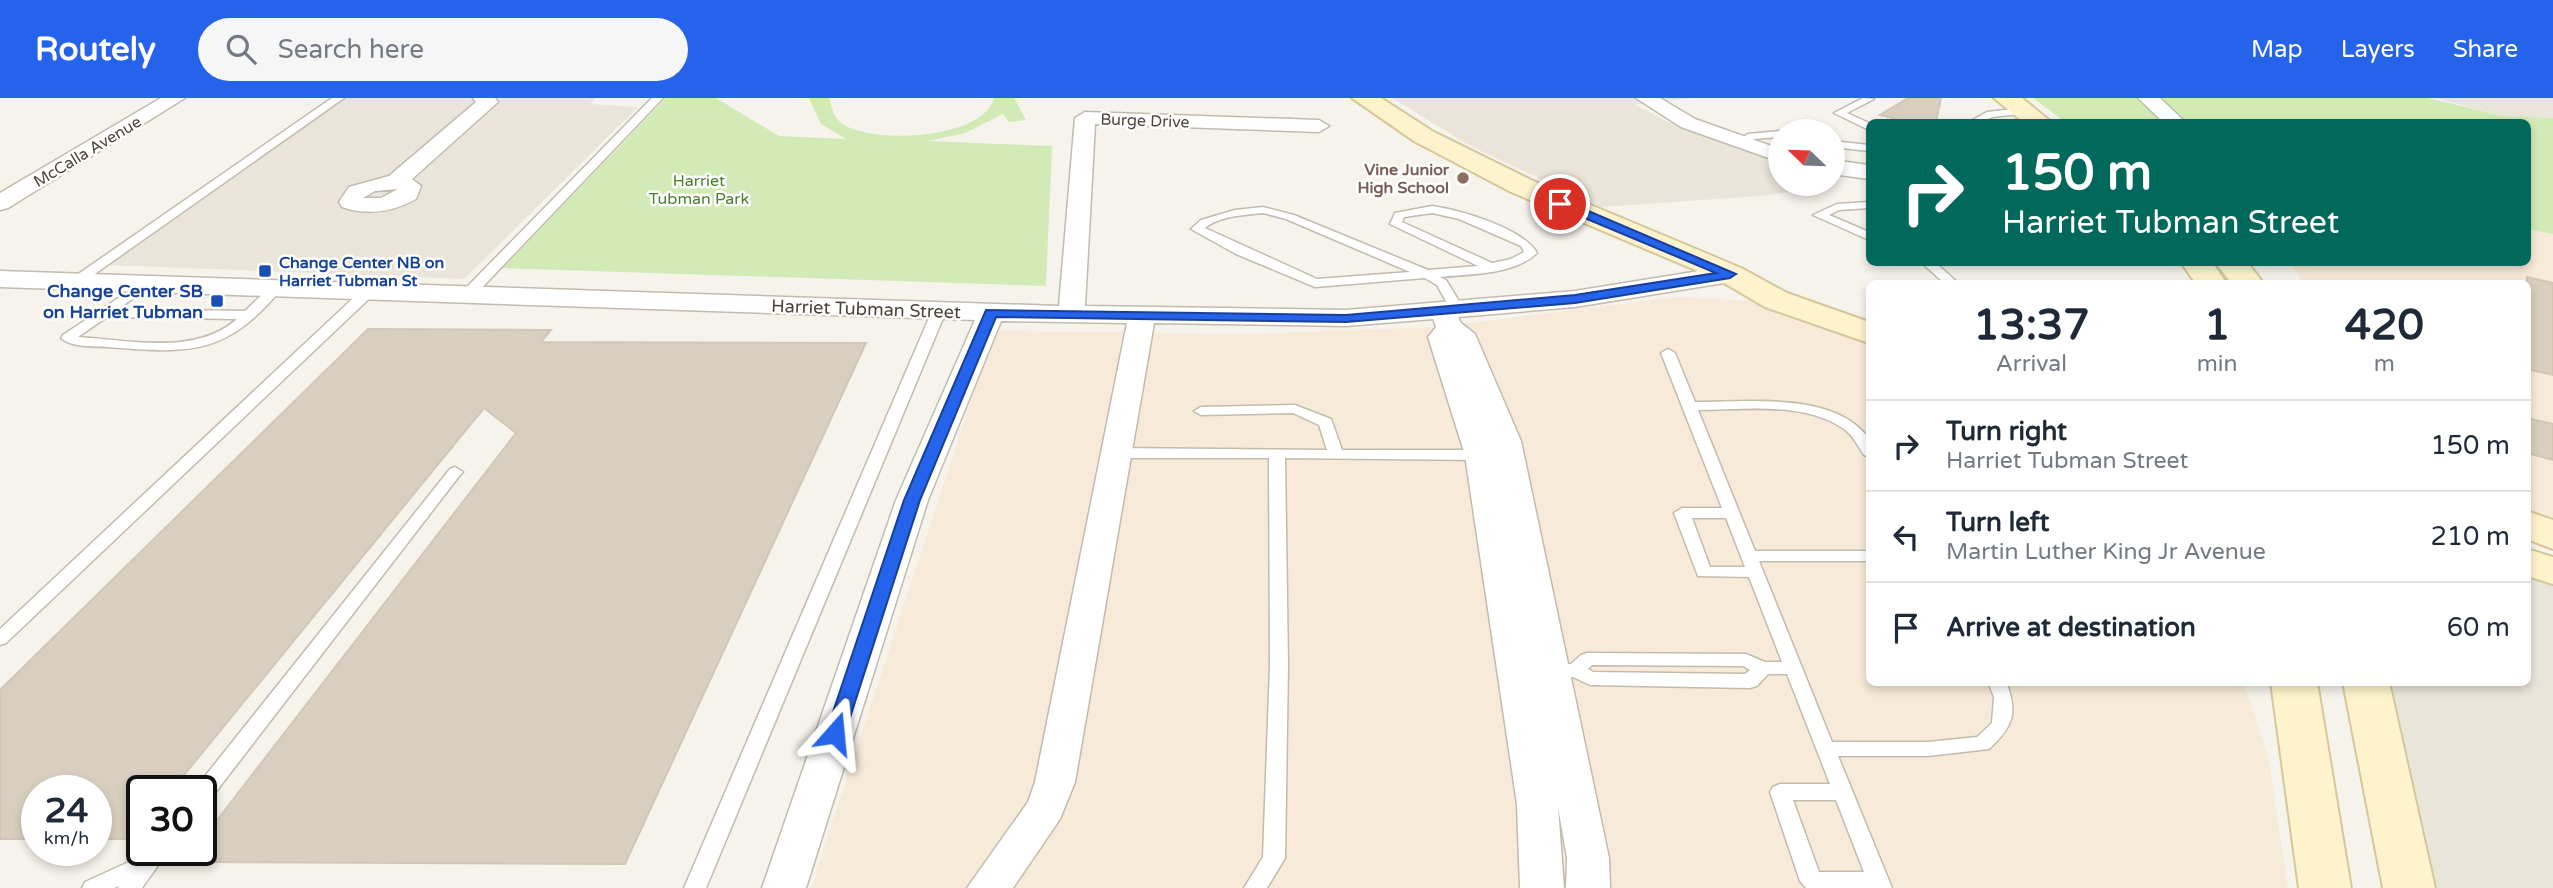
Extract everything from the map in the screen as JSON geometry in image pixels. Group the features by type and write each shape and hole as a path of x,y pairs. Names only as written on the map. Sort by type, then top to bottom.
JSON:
{"main road":[{"path":"1364,98 1423,136 1521,186 1730,274 1776,300 1866,331"},
{"path":"2233,266 2246,280"},
{"path":"1730,274 1788,281 1866,307"},
{"path":"2531,525 2553,538"},
{"path":"2531,533 2553,538"},
{"path":"2531,563 2553,570"},
{"path":"2295,686 2325,888"},
{"path":"2367,686 2409,888"}],"street":[{"name":"McCalla Avenue","path":"0,203 175,98"},
{"path":"395,182 488,102 483,98"},
{"path":"1243,123 1250,98"},
{"path":"1646,98 1688,123 1768,152"},
{"path":"2148,98 2172,119"},
{"path":"1194,121 1201,99"},
{"name":"Burge Drive","path":"1071,315 1085,118 1319,125"},
{"path":"1845,169 1866,172"},
{"name":"Harriet Tubman Street","path":"0,279 991,313 1346,318 1450,317 1730,274"},
{"path":"784,888 912,500 991,313"},
{"path":"989,888 1046,808 1055,782 1142,316"},
{"path":"1450,317 1441,337 1480,454 1537,804 1542,888"},
{"path":"1450,317 1462,334 1506,441 1563,671 1588,858 1588,888"}],"lane":[{"path":"78,280 339,98"},
{"path":"468,294 658,98"},
{"path":"1866,126 1839,113 1869,99"},
{"path":"1978,119 1995,113 2022,110"},
{"path":"1738,143 1752,136 1768,135"},
{"path":"1845,145 1866,148"},
{"path":"1866,205 1837,207 1819,215 1866,235"},
{"path":"1450,317 1442,283 1429,275 1290,217 1263,210 1235,212 1205,222 1197,229 1240,251 1315,283 1429,275 1491,267 1515,262 1531,253 1526,244 1446,210 1414,209 1399,215 1396,224 1491,267"},
{"path":"1932,266 1948,280"},
{"path":"147,283 68,338 77,341 186,345 206,342 225,335 277,287"},
{"path":"0,639 369,291"},
{"path":"695,888 939,311"},
{"path":"103,313 246,315"},
{"path":"1668,353 1795,668 1880,885 1811,881 1780,792 1843,792"},
{"path":"1690,406 1816,412 1833,416 1852,427 1866,448"},
{"path":"1201,411 1295,409 1326,422 1336,455"},
{"path":"1115,453 1480,454"},
{"path":"1255,888 1274,858 1279,665 1277,454"},
{"path":"217,776 455,472"},
{"path":"1732,513 1682,513 1704,572 1753,564 1866,556"},
{"path":"1517,669 1563,671 1590,678 1750,681 1763,668 1795,668"},
{"path":"1827,749 1928,750 1982,744 2001,726 2003,697 1999,686"},
{"path":"93,888 136,866"},
{"path":"129,888 147,866"}],"shaded area":[{"path":"346,98 596,98 590,104 638,107 464,279 110,265"},
{"path":"1392,98 1694,98 1634,104 1668,122 1768,159 1768,195 1601,207 1472,147"},
{"path":"2434,98 2553,98 2553,118 2504,116"},
{"path":"2531,230 2553,234 2553,527 2531,518 2531,280 2301,280 2293,266 2531,266"},
{"path":"1677,297 1755,301 1866,342 1866,686 2245,686 2268,755 2288,888 811,888 994,331 1248,334 1439,327"},
{"path":"2531,575 2553,583 2553,888 2431,888 2388,686 2531,686"}],"green space":[{"name":"Harriet Tubman Park","path":"666,98 716,98 779,136 846,139 821,124 809,98 829,98 838,120 855,130 899,136 949,130 986,112 994,98 1014,98 1026,120 1009,122 1003,114 965,133 928,141 1052,146 1046,286 503,268"},
{"path":"2033,98 2428,98 2504,116 2553,118 2553,234 2531,230 2531,119 2061,119"}],"building":[{"path":"1908,98 1941,98 1937,119 1895,119 1880,115"},
{"path":"2527,277 2553,283 2553,375 2531,370 2531,280 2527,280"},
{"path":"368,329 551,330 541,342 866,343 625,864 217,862 217,820 516,433 484,408 184,775 126,775 126,839 112,839 112,775 21,775 21,839 0,839 0,690"},
{"path":"2531,419 2553,424 2553,460 2531,454"}],"place":[{"name":"Vine Junior High School","path":"1463,178"},
{"name":"Change Center NB on Harriet Tubman St","path":"265,271"},
{"name":"Change Center SB on Harriet Tubman","path":"217,301"}],"route":[{"path":"835,733 912,500 991,313 1346,318 1483,309 1575,299 1730,274 1560,204"}]}
